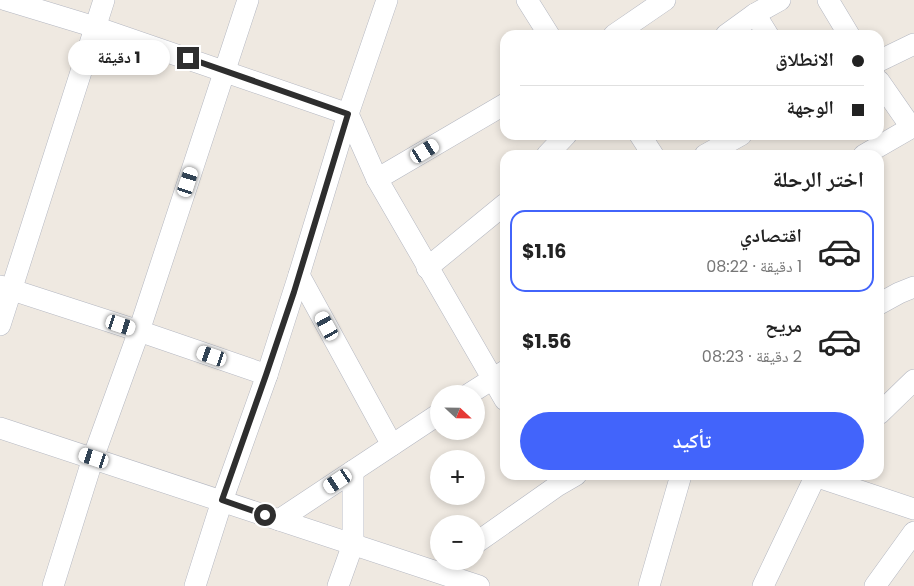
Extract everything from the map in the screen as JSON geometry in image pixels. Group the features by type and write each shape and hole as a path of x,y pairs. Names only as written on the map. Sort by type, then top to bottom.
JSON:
{"street":[{"path":"6,0 95,27 348,114 377,179 427,268 498,375 483,385"},
{"path":"0,325 6,288 104,0"},
{"path":"53,586 94,458 139,331 248,0"},
{"path":"195,586 222,500 299,275 348,114 387,0"},
{"path":"527,0 546,30"},
{"path":"621,30 665,0"},
{"path":"733,30 755,14 780,0"},
{"path":"828,0 846,30"},
{"path":"755,14 765,30"},
{"path":"884,59 914,44"},
{"path":"872,150 912,126 884,88"},
{"path":"377,179 500,107"},
{"path":"552,150 561,140"},
{"path":"713,150 732,140"},
{"path":"427,268 500,208"},
{"path":"299,275 392,445"},
{"path":"6,288 266,375"},
{"path":"884,301 914,288"},
{"path":"884,409 914,380"},
{"path":"279,520 430,420"},
{"path":"0,428 353,544 430,563"},
{"path":"338,586 353,544 352,471"},
{"path":"485,536 553,480"},
{"path":"649,586 680,480"},
{"path":"763,586 812,480"},
{"path":"829,480 914,509"},
{"path":"875,586 914,532"},
{"path":"454,570 474,585"}],"route":[{"path":"188,58 348,114 294,292 222,500 265,515"}]}
